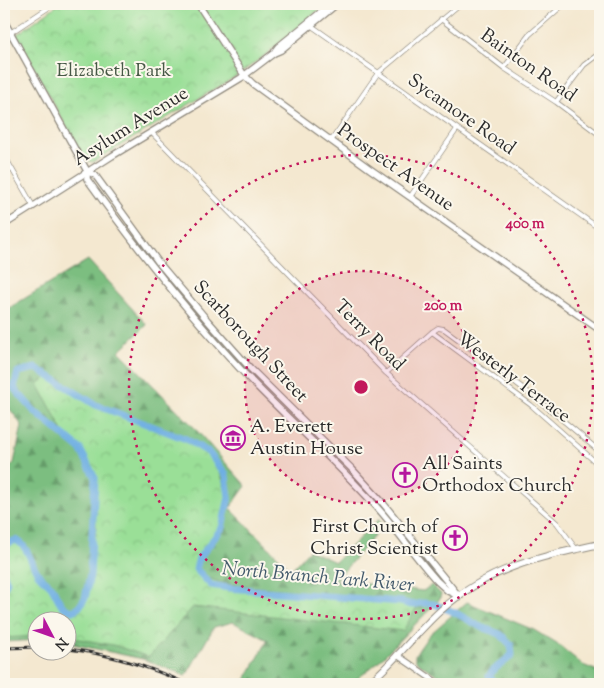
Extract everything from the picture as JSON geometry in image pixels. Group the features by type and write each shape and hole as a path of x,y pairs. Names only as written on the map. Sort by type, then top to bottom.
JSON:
{"highway":[{"path":"368,684 438,612 483,580 518,564 600,544"}],"main road":[{"name":"Prospect Avenue","path":"198,4 244,76 272,99 600,330"},
{"name":"Asylum Avenue","path":"4,225 87,171 244,76 274,53 281,50 331,4"},
{"name":"Asylum Avenue","path":"309,24 337,4"},
{"path":"4,21 87,171"},
{"name":"Scarborough Street","path":"87,171 95,175 159,263 208,321 250,368 352,469 382,502 458,596"},
{"name":"Scarborough Street","path":"87,171 88,179 121,226 202,327 245,374 377,507 437,581 448,591 458,596"},
{"path":"121,226 127,221"},
{"path":"153,267 159,263"},
{"path":"202,327 208,321"},
{"path":"245,374 250,368"},
{"path":"295,424 300,418"},
{"path":"345,473 352,469"},
{"path":"377,507 382,502"}],"street":[{"path":"4,37 47,6 54,4"},
{"path":"331,142 378,73 460,4"},
{"path":"504,68 529,35 564,4"},
{"name":"Bainton Road","path":"441,19 504,68 556,102 600,135"},
{"name":"Sycamore Road","path":"309,24 600,229"},
{"path":"556,102 584,65 600,53"},
{"path":"410,197 457,130"},
{"name":"Terry Road","path":"151,132 386,373 557,523 576,550"},
{"path":"4,155 33,206"},
{"name":"Westerly Terrace","path":"386,373 432,332 438,328 444,329 558,414 600,452"},
{"name":"Westerly Terrace","path":"432,332 531,405 600,466"},
{"path":"398,655 439,684"}],"green space":[{"name":"Elizabeth Park","path":"59,4 326,4 264,56 235,77 93,162 87,161 83,157 16,35"},
{"path":"88,260 147,325 119,351 191,424 246,486 230,508 291,570 309,550 335,562 379,519 382,527 336,580 423,591 432,585 441,594 439,600 378,662 351,684 247,684 246,679 268,640 233,622 214,627 186,676 143,659 78,645 78,610 28,610 28,641 4,642 4,473 14,463 22,426 4,403 4,311"},
{"path":"51,374 88,399 199,444 212,457 220,471 229,504 223,521 199,558 199,569 206,576 215,581 228,584 418,605 403,631 193,607 149,657 113,645 78,639 78,610 28,610 28,637 4,638 4,590 7,581 4,576 4,546 13,540 19,540 28,551 33,569 50,586 64,609 78,609 84,602 91,581 96,527 93,470 87,457 70,444 38,384"},
{"path":"467,602 534,630 560,646 583,665 600,672 600,684 450,684 415,660 415,655 429,635"}],"waterway":[{"name":"North Branch Park River","path":"4,547 6,544 16,540 20,543 26,550 38,574 51,586 59,602 68,610 73,611 79,607 85,598 90,575 95,478 80,449 34,411 14,388 18,372 36,368 96,405 186,439 208,452 226,475 229,497 222,528 199,558 196,569 211,585 401,602 412,605 434,604 500,634 511,645 512,655 489,676 495,684"},
{"name":"North Branch Park River","path":"4,575 7,582 4,587"}],"railway":[{"path":"4,648 28,647"},
{"path":"78,651 129,662 187,684"}],"place":[{"name":"A. Everett Austin House","path":"233,438"},
{"name":"All Saints Orthodox Church","path":"405,475"},
{"name":"First Church of Christ Scientist","path":"455,538"}]}
